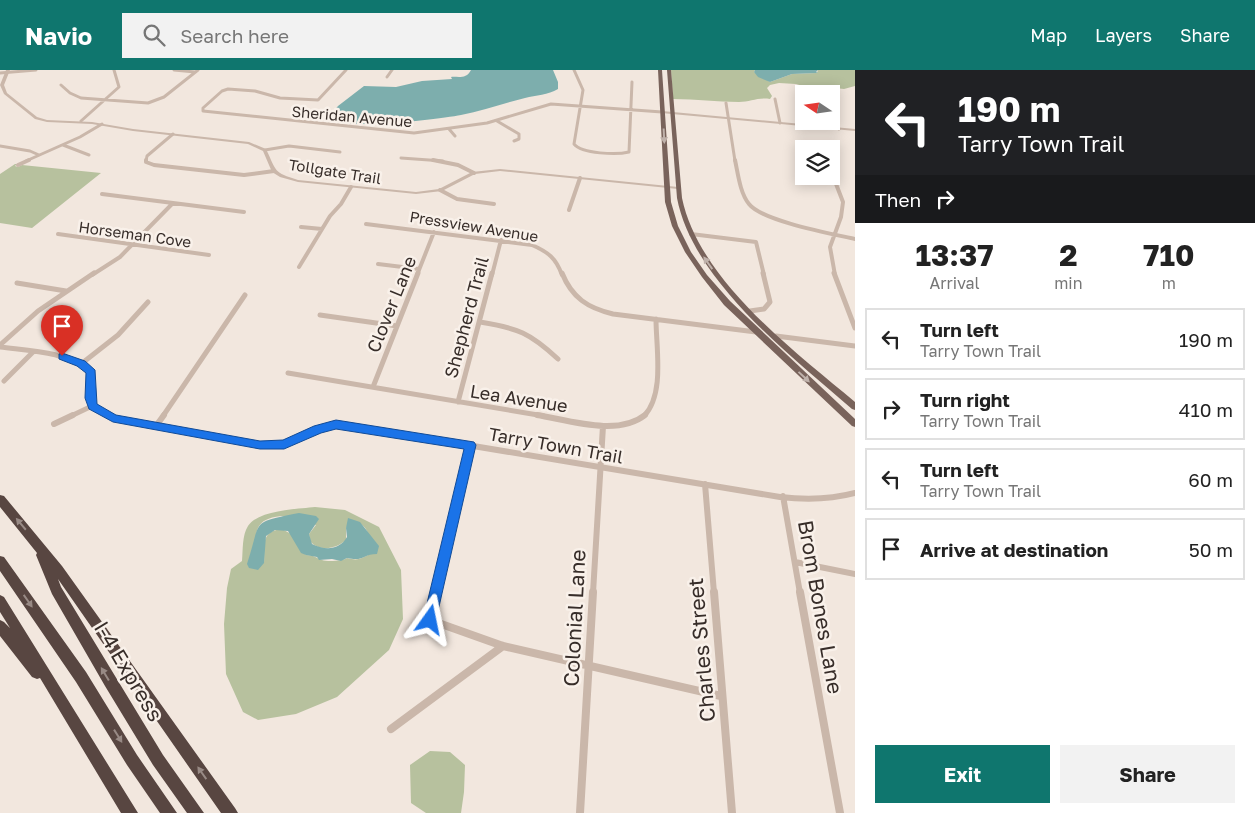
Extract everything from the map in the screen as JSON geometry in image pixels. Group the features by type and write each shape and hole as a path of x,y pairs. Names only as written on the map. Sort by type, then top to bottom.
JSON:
{"highway":[{"path":"0,499 58,570 230,813"},
{"name":"I-4 Express","path":"37,544 56,590 158,760 196,813"},
{"path":"0,561 81,677 132,760 169,813"},
{"path":"0,601 130,813"},
{"path":"0,626 61,700"}],"main road":[{"path":"660,70 666,187 670,210 678,233 704,276 723,299 855,424"},
{"path":"669,70 678,188 682,212 691,234 717,275 750,311 855,407"},
{"path":"704,276 714,281 736,305 750,311"},
{"path":"756,332 764,334 775,341 794,358 808,366"}],"street":[{"path":"0,73 36,70"},
{"path":"81,121 119,87 114,70"},
{"path":"174,70 197,71"},
{"name":"Sheridan Avenue","path":"346,70 318,100 280,98 255,91 228,89 222,91 203,108 203,111 414,134 497,121 551,104 662,112"},
{"path":"387,77 392,70"},
{"path":"574,70 583,90 574,144 577,148 584,150 628,154 630,150 632,82"},
{"name":"Tollgate Trail","path":"7,71 1,89 7,96 36,118 81,121 243,142 265,150 274,172 298,181 410,193 440,190 474,173 506,170 678,188"},
{"path":"61,84 75,96 143,103 157,101 197,71"},
{"path":"775,99 780,123"},
{"path":"726,103 744,197 747,203 757,212 766,216 855,239"},
{"path":"662,112 795,125"},
{"path":"497,121 519,134 519,138 514,141"},
{"path":"18,165 63,145 102,124"},
{"path":"449,129 455,136"},
{"path":"840,129 855,130"},
{"path":"173,134 147,156 146,162 154,165 244,175 274,172"},
{"path":"63,145 89,154"},
{"path":"0,146 30,151 39,155"},
{"path":"265,150 289,146 340,152"},
{"path":"401,158 457,164 474,173"},
{"path":"569,210 580,178"},
{"path":"837,185 843,201 843,209 830,248 830,258 848,313 855,328"},
{"path":"299,267 351,187"},
{"path":"440,190 457,199 494,204"},
{"path":"102,194 244,212"},
{"path":"0,346 38,311 66,291 111,264 133,245 172,203"},
{"name":"Pressview Avenue","path":"366,224 532,245 548,252 560,265 571,292 586,305 602,312 756,332"},
{"path":"301,227 322,229"},
{"name":"Clover Lane","path":"373,387 434,232"},
{"name":"Horseman Cove","path":"58,234 210,255"},
{"path":"691,234 756,242 770,302 768,307 762,310 750,311"},
{"name":"Shepherd Trail","path":"458,402 501,240"},
{"path":"378,264 419,269"},
{"path":"18,283 66,291"},
{"path":"156,426 245,295"},
{"path":"81,364 118,335 148,302"},
{"path":"320,314 397,326"},
{"name":"Lea Avenue","path":"288,373 603,426 613,426 633,422 649,413 654,404 657,392 656,319"},
{"path":"480,322 509,326 526,332 534,336 558,359"},
{"path":"776,336 855,346"},
{"path":"0,346 62,356 81,364 91,372 90,398 92,406 54,424"},
{"path":"4,381 33,352"},
{"name":"Tarry Town Trail","path":"92,406 113,418 260,445 274,446 296,440 318,429 336,424 783,496 835,500 855,493"},
{"name":"Colonial Lane","path":"580,813 603,426"},
{"path":"470,445 430,620 503,646 722,696"},
{"name":"Charles Street","path":"705,484 732,813"},
{"name":"Brom Bones Lane","path":"783,496 840,813"},
{"path":"795,562 855,574"},
{"path":"390,729 503,646"}],"green space":[{"path":"671,70 755,70 754,72 770,82 792,74 817,73 818,70 855,70 855,86 844,89 840,89 840,85 779,83 770,85 767,88 772,96 770,99 739,102 673,99"},
{"path":"15,164 18,167 22,165 101,173 32,228 0,223 0,174"},
{"path":"315,507 345,510 379,527 401,570 403,619 389,650 337,697 296,714 258,720 243,712 226,674 224,624 227,588 231,569 242,561 245,534 248,526 253,521 269,513","holes":["281,516 316,525 309,534 310,541 318,547 328,548 337,546 346,540 346,528 351,520 358,522 368,532 370,554 356,559 322,560 306,555 291,534 282,529 275,530 267,536 264,545 264,563 250,557 257,530 264,521"]},
{"path":"430,751 450,752 465,765 461,813 426,813 411,803 410,765"}],"water":[{"path":"471,70 553,70 558,82 558,89 546,94 450,117 371,124 337,122 328,118 338,106 364,86 396,87 422,81 452,79 451,77 467,75"},
{"path":"755,70 818,70 816,72 818,73 792,74 770,82 758,77 754,72"},
{"path":"299,513 316,516 319,519 309,534 312,544 326,548 340,545 347,537 348,518 360,522 379,546 377,554 357,559 347,558 341,561 332,559 319,560 317,557 301,553 288,531 275,530 266,536 264,563 258,570 249,568 247,564 260,525 272,519"}],"route":[{"path":"62,356 72,359 91,372 90,398 92,406 97,411 113,418 260,445 274,446 284,444 318,429 336,424 470,445 430,620"}]}
